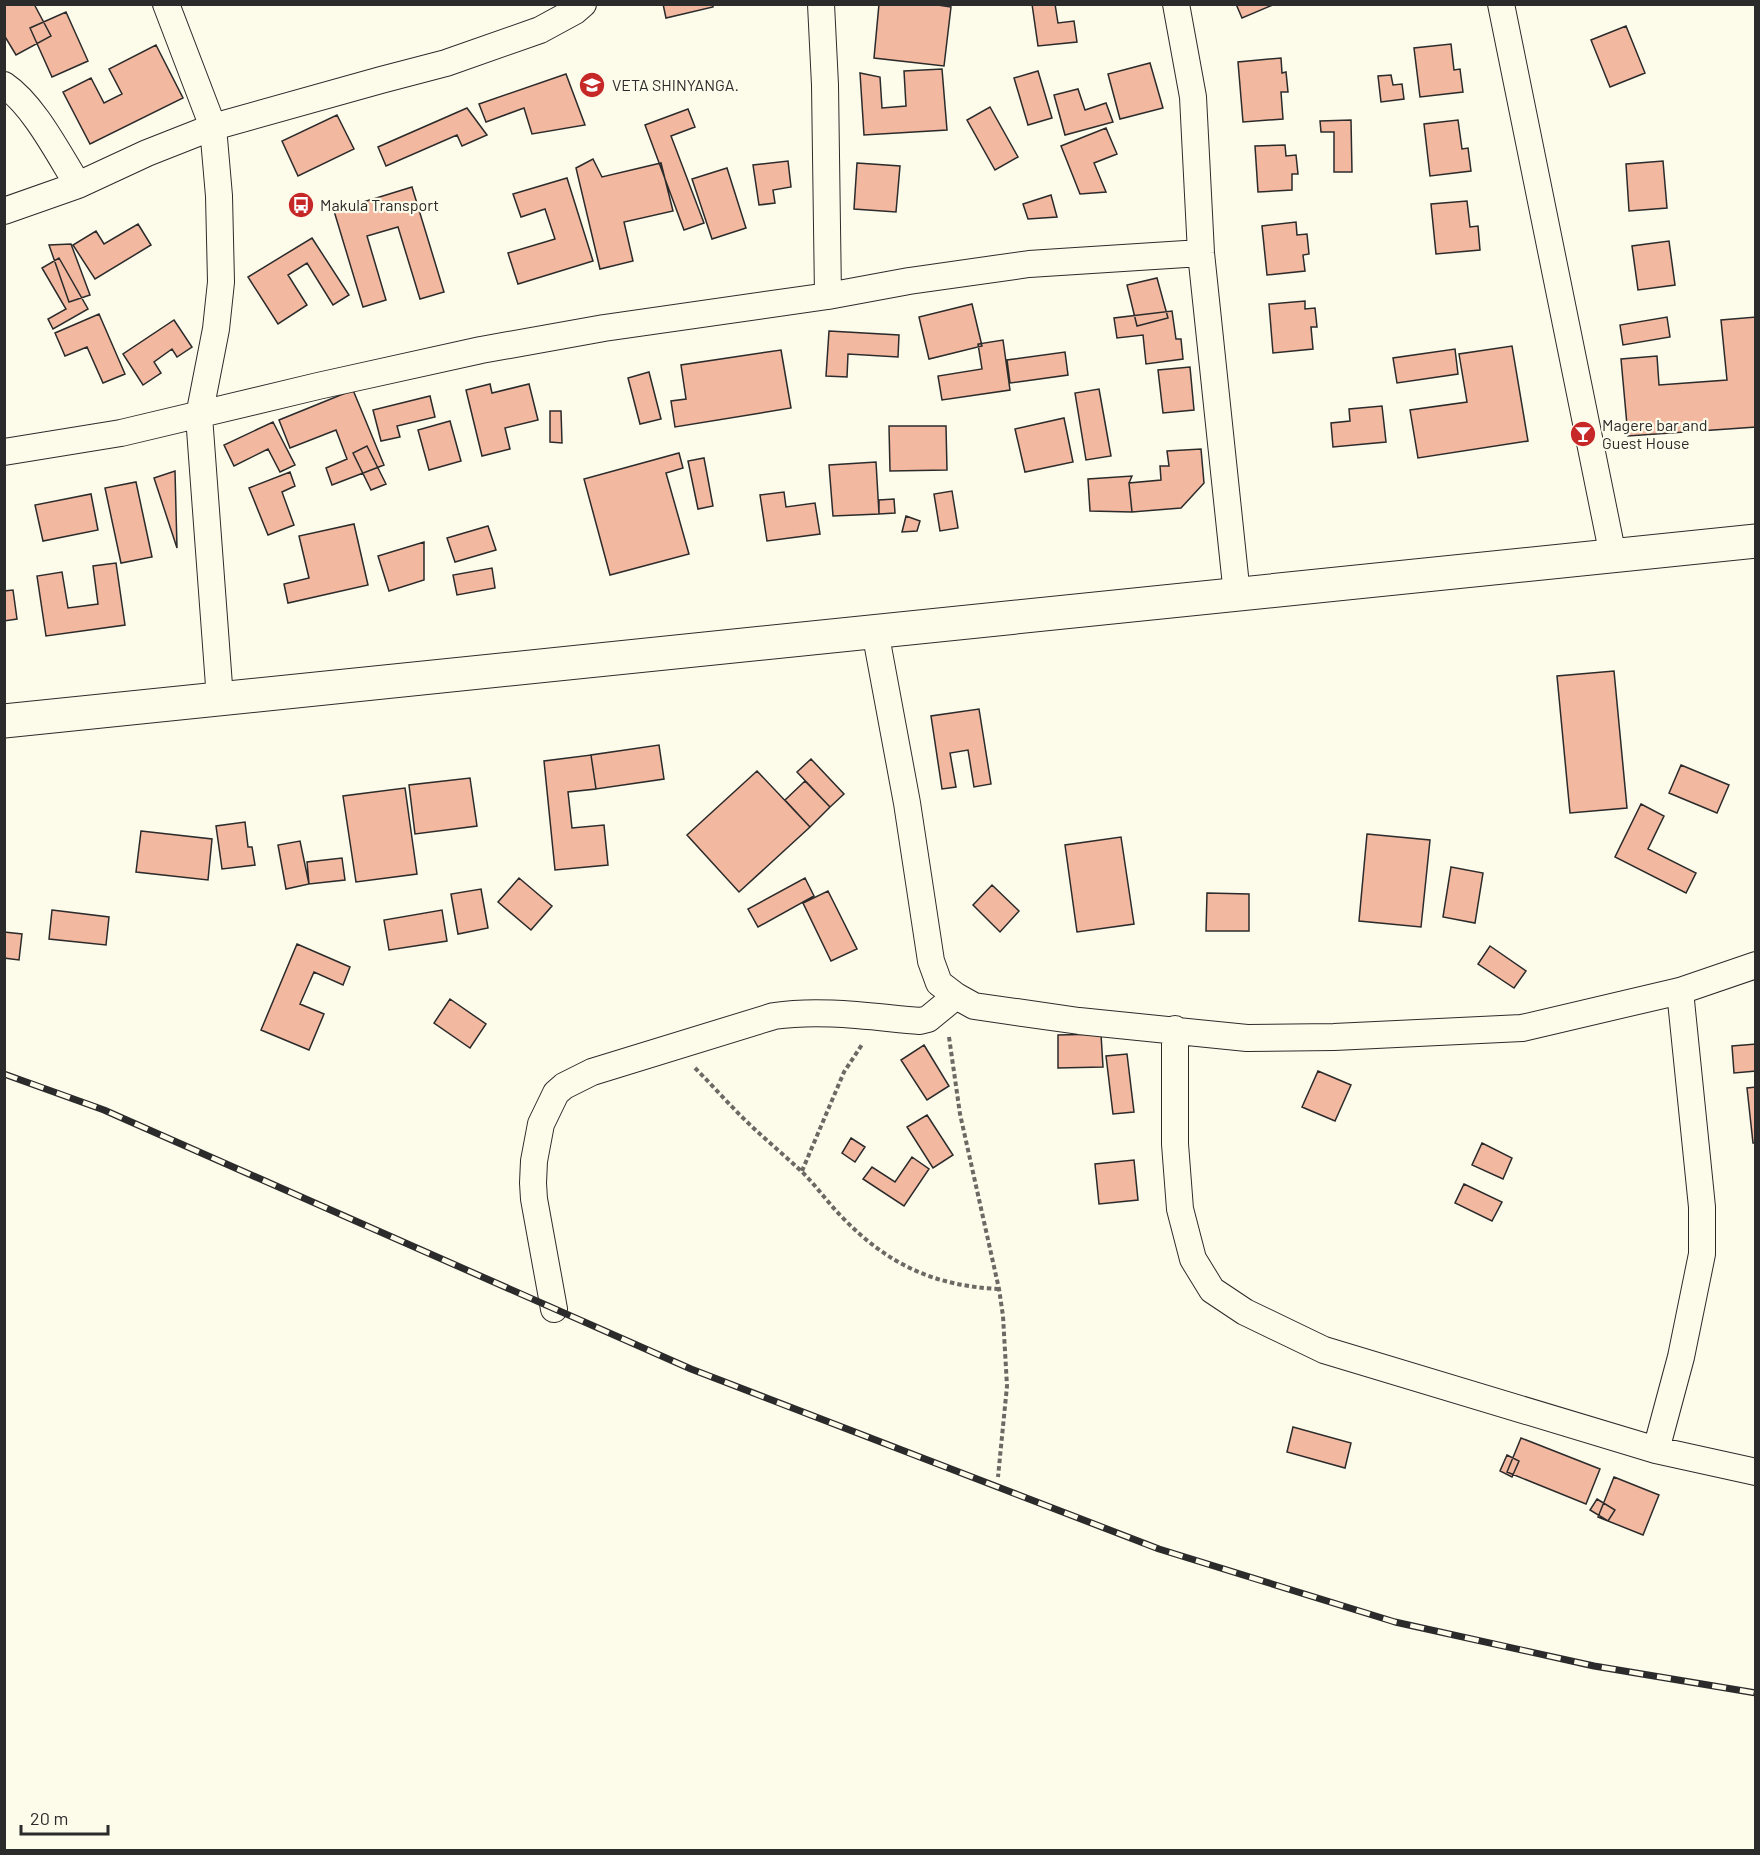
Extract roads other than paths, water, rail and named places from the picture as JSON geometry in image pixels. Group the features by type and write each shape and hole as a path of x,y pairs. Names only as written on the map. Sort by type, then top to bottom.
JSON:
{"highway":[{"path":"4,721 1755,541"}],"street":[{"path":"166,4 213,127 219,196 221,282 216,329 199,416 220,699"},
{"path":"4,211 78,185 147,153 213,127 446,63 540,30 575,11 583,4"},
{"path":"821,4 825,85 828,296"},
{"path":"1176,4 1193,97 1201,253 1237,594"},
{"path":"1501,4 1613,556"},
{"path":"4,85 11,89 37,119 78,185"},
{"path":"4,452 121,433 481,350 604,328 1029,264 1201,253"},
{"path":"876,632 907,803 931,961 950,1001 1002,1011 1079,1021 1247,1038 1334,1037 1522,1028 1680,991 1755,965"},
{"path":"1656,1450 1681,1357 1702,1254 1702,1207 1680,991"},
{"path":"554,1309 532,1183 541,1124 549,1104 564,1086 592,1072 674,1045 783,1014 836,1014 920,1022 928,1019 950,1001"},
{"path":"1175,1029 1175,1144 1180,1209 1193,1259 1212,1290 1245,1312 1324,1350 1656,1450 1755,1472"}],"railway":[{"path":"4,1074 104,1110 691,1369 1159,1549 1395,1622 1594,1666 1756,1693"}],"place":[{"name":"VETA SHINYANGA.","path":"592,85"},
{"name":"Makula Transport","path":"301,205"},
{"name":"Magere bar and Guest House","path":"1583,434"}]}
